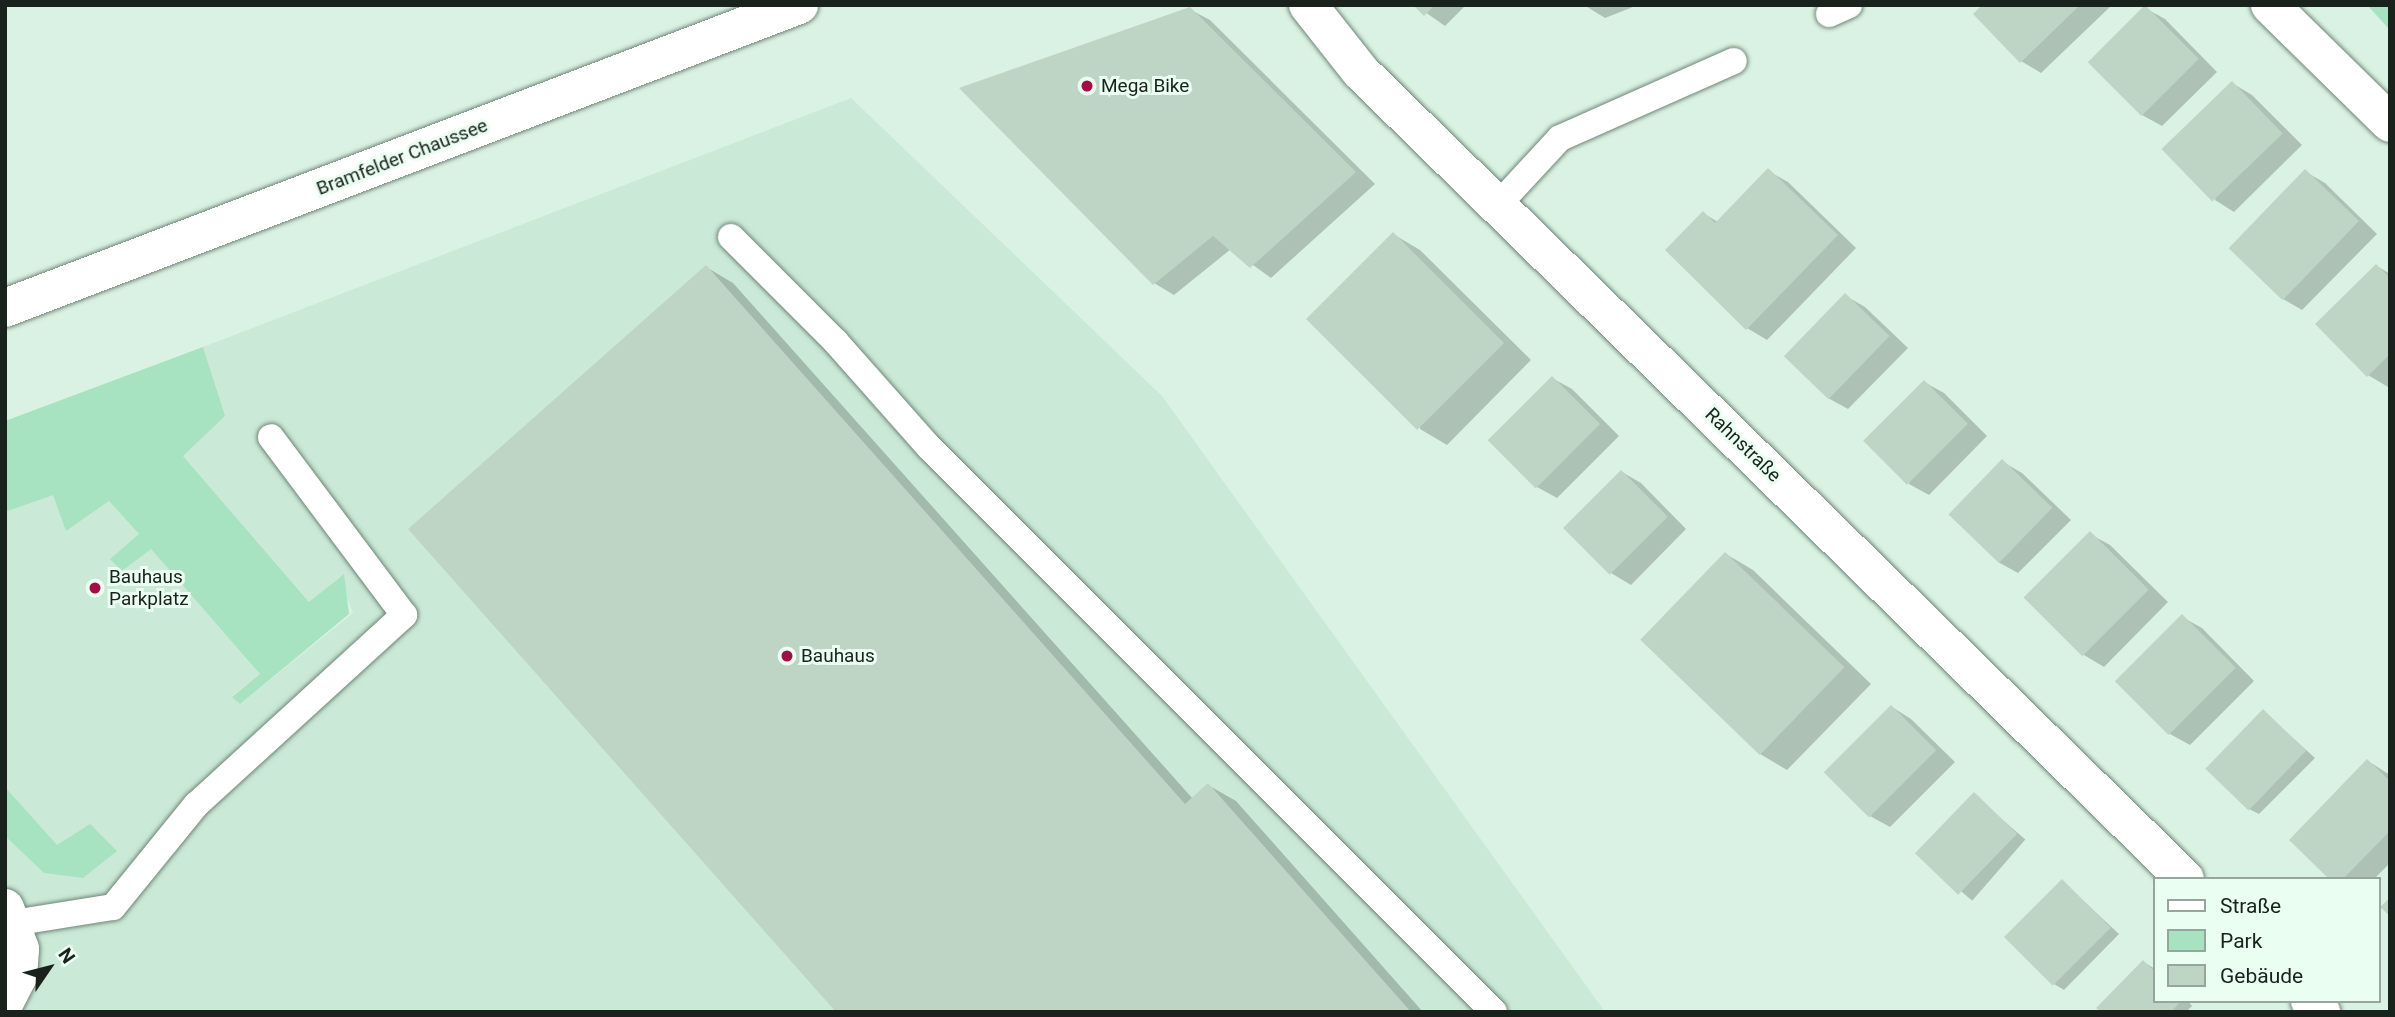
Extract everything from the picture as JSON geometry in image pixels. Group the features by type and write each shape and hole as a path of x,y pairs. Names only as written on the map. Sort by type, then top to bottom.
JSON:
{"street":[{"name":"Bramfelder Chaussee","path":"5,308 799,5"},
{"name":"Rahnstraße","path":"1308,5 1361,72 2183,877"},
{"path":"2270,5 2390,123"},
{"path":"5,1003 19,967 9,916"}],"lane":[{"path":"1498,205 1560,138 1734,61"},
{"path":"731,237 836,342 929,447 1494,1012"},
{"path":"9,916 113,907 196,806 404,615 271,437"}],"shaded area":[{"path":"851,98 1162,396 1605,1012 5,1012 5,836 44,873 83,877 5,787 5,512 53,494 69,529 109,501 139,534 110,559 150,548 260,674 232,696 240,704 353,613 339,577 310,603 183,456 224,416 203,347"}],"green space":[{"path":"2367,5 2390,5 2390,30"},
{"path":"203,347 225,416 183,456 309,602 344,574 349,614 240,704 232,697 260,674 151,549 122,571 110,559 139,534 109,501 66,531 53,495 5,512 5,421"},
{"path":"5,787 57,845 90,824 117,851 83,878 44,873 5,836"}],"building":[{"path":"1413,5 1435,5 1424,16"},
{"path":"1982,5 2080,5 2020,63 1973,14"},
{"path":"2145,5 2199,59 2141,116 2088,62"},
{"path":"1190,7 1356,172 1250,268 1213,236 1153,285 959,88"},
{"path":"2232,81 2283,134 2212,202 2162,149"},
{"path":"1768,168 1838,235 1746,330 1665,250 1703,211 1715,223"},
{"path":"2305,169 2359,221 2283,300 2229,248"},
{"path":"1393,232 1504,343 1417,430 1306,319"},
{"path":"2376,264 2390,278 2390,354 2367,377 2315,324"},
{"name":"Bauhaus","path":"706,265 1185,804 1208,783 1411,1012 836,1012 408,529"},
{"path":"1845,293 1890,336 1828,399 1784,356"},
{"path":"1552,376 1600,424 1536,488 1488,440"},
{"path":"1924,380 1968,424 1907,485 1863,441"},
{"path":"2002,459 2052,508 1999,563 1949,514"},
{"path":"1621,470 1668,517 1610,575 1563,528"},
{"path":"2090,531 2149,590 2082,656 2024,597"},
{"path":"1725,552 1844,667 1760,755 1640,640"},
{"path":"2182,614 2236,668 2169,735 2115,681"},
{"path":"1891,705 1936,750 1869,817 1824,772"},
{"path":"2263,709 2306,751 2249,810 2205,769"},
{"path":"2367,759 2390,781 2390,831 2345,877 2327,877 2289,840"},
{"path":"1974,792 2017,834 1958,895 1915,853"},
{"path":"2062,879 2111,928 2053,986 2004,937"},
{"path":"2390,898 2390,916 2381,908"},
{"path":"2143,960 2154,971 2154,1003 2179,1003 2171,1012 2101,1012 2096,1008"}],"place":[{"name":"Mega Bike","path":"1087,86"},
{"name":"Bauhaus Parkplatz","path":"95,588"},
{"name":"Bauhaus","path":"787,656"}]}
